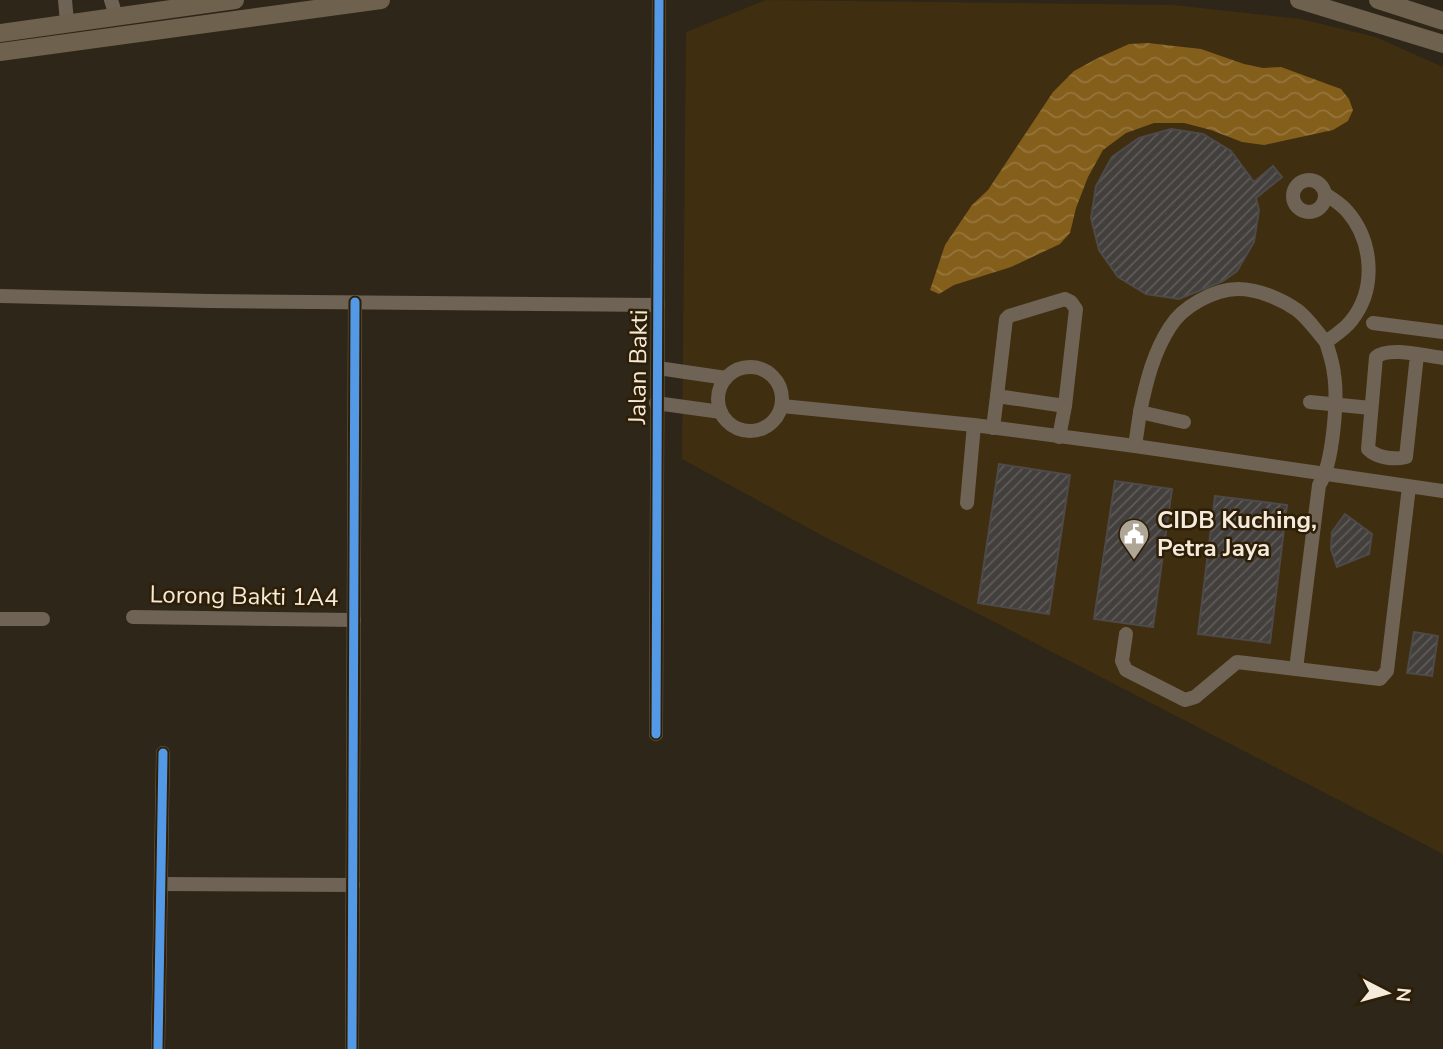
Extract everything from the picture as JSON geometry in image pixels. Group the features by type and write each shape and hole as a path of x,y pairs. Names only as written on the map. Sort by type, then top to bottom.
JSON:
{"main road":[{"path":"0,33 67,22 113,8 235,0"},
{"path":"0,52 381,0"},
{"path":"1299,0 1443,44"},
{"path":"1378,0 1443,21"}],"street":[{"path":"65,0 67,22"},
{"name":"Jalan Bakti","path":"656,734 659,0"},
{"path":"1325,194 1345,209 1357,224 1368,253 1369,276 1365,299 1351,322 1326,342"},
{"path":"1135,446 1145,386 1158,348 1171,324 1191,305 1207,297 1237,289 1268,294 1299,311 1326,342 1334,373 1336,404 1325,475 1319,485 1296,669"},
{"path":"0,296 658,305"},
{"path":"993,428 1006,319 1065,299 1076,309 1059,437"},
{"path":"352,1049 355,302"},
{"path":"1373,323 1443,332"},
{"path":"1417,355 1406,457 1374,455 1368,449 1376,358 1381,353 1391,352 1417,355 1443,358"},
{"path":"744,367 764,370 773,376 779,385 782,406 769,425 748,431 727,421 718,400 726,378 744,367"},
{"path":"658,368 726,378"},
{"path":"997,396 1065,406"},
{"path":"1310,402 1371,408"},
{"path":"656,403 721,412"},
{"path":"782,406 974,425 1443,491"},
{"path":"1140,412 1184,422"},
{"path":"967,503 974,425"},
{"path":"1126,634 1122,661 1126,670 1185,700 1195,697 1237,662 1375,678 1384,676 1409,486"},
{"name":"Lorong Bakti 1A4","path":"133,617 354,621"},
{"path":"0,619 43,620"},
{"path":"158,1049 163,753"},
{"path":"161,884 353,885"}],"shaded area":[{"path":"766,0 1174,5 1301,19 1376,37 1443,67 1443,854 821,535 682,459 686,32"}],"water":[{"path":"1148,43 1201,49 1263,68 1281,67 1341,89 1353,110 1348,121 1333,130 1264,145 1242,142 1184,123 1154,123 1126,133 1103,150 1088,177 1070,233 1060,244 1011,267 954,285 939,294 930,290 945,245 972,205 988,190 1053,92 1074,71 1098,58 1129,44"}],"building":[{"path":"1171,129 1203,134 1231,151 1254,182 1273,166 1282,177 1256,198 1259,210 1254,242 1237,271 1223,281 1179,299 1146,294 1118,277 1099,250 1091,218 1096,186 1112,157 1139,138"},
{"path":"999,464 1070,475 1049,614 978,603"},
{"path":"1115,481 1172,489 1153,627 1094,619"},
{"path":"1215,496 1287,505 1270,643 1198,634"},
{"path":"1345,514 1372,534 1369,554 1337,567 1331,549 1332,532"},
{"path":"1414,632 1438,636 1432,676 1407,673"}],"cycle path":[{"path":"656,734 659,0"},
{"path":"352,1049 355,302"},
{"path":"158,1049 163,753"}],"place":[{"name":"CIDB Kuching, Petra Jaya","path":"1134,561"}]}
